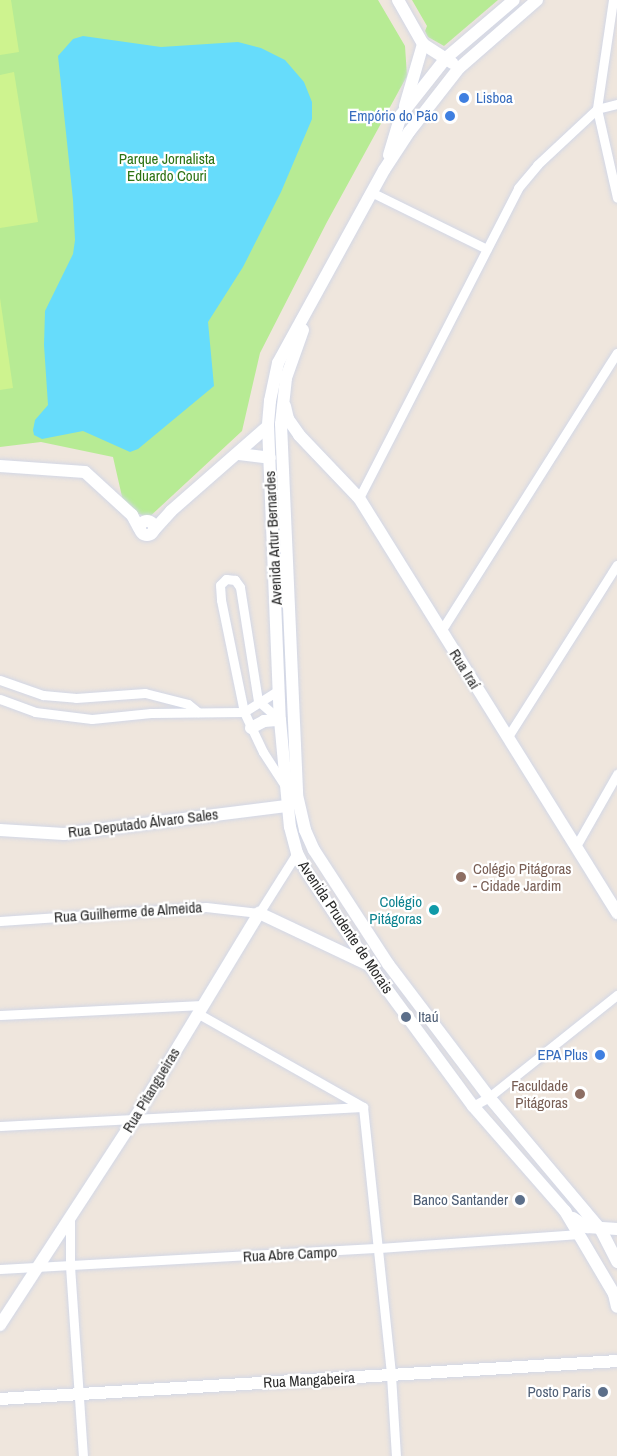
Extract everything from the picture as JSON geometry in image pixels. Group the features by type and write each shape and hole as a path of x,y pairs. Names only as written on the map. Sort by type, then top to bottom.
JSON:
{"street":[{"path":"398,0 423,44 459,68"},
{"name":"Avenida Artur Bernardes","path":"384,170 401,115 446,58 514,0"},
{"name":"Avenida Artur Bernardes","path":"294,745 282,447 270,401 278,363 313,303 371,192 409,132 459,68 537,0"},
{"path":"613,0 597,109 617,198"},
{"path":"401,115 423,44"},
{"path":"359,498 518,189 537,165 597,109 617,104"},
{"path":"371,192 487,249"},
{"name":"Avenida Artur Bernardes","path":"284,784 270,458 286,378 313,303"},
{"path":"441,631 617,353"},
{"name":"Rua Iraí","path":"283,396 288,419 299,435 359,498 617,913"},
{"path":"0,466 85,472 132,515 147,525 171,512 275,425 299,435"},
{"path":"282,447 299,435"},
{"path":"238,454 270,458"},
{"path":"507,738 617,565"},
{"path":"240,592 221,600 220,585 226,579 235,580 240,592 258,701 280,720 294,745"},
{"name":"Avenida Prudente de Morais","path":"221,600 244,712 274,771 284,784 286,806 297,853 369,965 473,1106 565,1211 614,1294 617,1307"},
{"path":"0,680 43,695 75,698 145,693 188,704 198,712"},
{"path":"0,699 35,712 92,719 151,713 244,712 258,701 279,690"},
{"path":"251,728 264,721 280,720"},
{"name":"Avenida Prudente de Morais","path":"294,745 297,795 305,830 314,850 388,964 489,1097 601,1230 617,1262"},
{"path":"576,846 617,774"},
{"name":"Rua Deputado Álvaro Sales","path":"0,830 64,834 286,806"},
{"name":"Rua Pitangueiras","path":"0,1324 135,1118 297,853"},
{"name":"Rua Guilherme de Almeida","path":"0,921 206,906 259,913 369,965 388,964"},
{"path":"473,1106 489,1097 617,994"},
{"path":"0,1015 200,1009 363,1107"},
{"path":"0,1126 363,1107"},
{"path":"363,1107 392,1375 396,1456"},
{"path":"565,1211 581,1224 601,1230 617,1229"},
{"path":"70,1220 70,1266 83,1456"},
{"name":"Rua Abre Campo","path":"0,1269 379,1248 580,1234"},
{"name":"Rua Mangabeira","path":"0,1399 617,1361"}],"green space":[{"name":"Parque Jornalista Eduardo Couri","path":"0,0 378,0 405,46 407,76 327,222 260,353 242,431 145,521 142,515 130,511 123,501 113,457 41,442 0,447"},
{"path":"0,0 11,0 19,52 0,55"},
{"path":"412,0 498,0 444,46 428,37 425,31 427,26"},
{"path":"14,72 38,222 0,228 0,75"},
{"path":"0,298 13,388 0,390"}],"water":[{"path":"83,36 161,47 238,42 261,48 285,60 304,82 312,102 312,119 281,192 243,267 208,322 214,386 138,449 130,452 83,431 42,439 34,435 33,430 35,420 48,405 44,345 45,311 73,254 75,240 58,56 73,39"}],"place":[{"name":"Lisboa","path":"464,98"},
{"name":"Empório do Pão","path":"450,116"},
{"name":"Colégio Pitágoras - Cidade Jardim","path":"461,877"},
{"name":"Colégio Pitágoras","path":"434,910"},
{"name":"Itaú","path":"406,1017"},
{"name":"EPA Plus","path":"600,1055"},
{"name":"Faculdade Pitágoras","path":"580,1094"},
{"name":"Banco Santander","path":"520,1200"},
{"name":"Posto Paris","path":"603,1392"}]}
